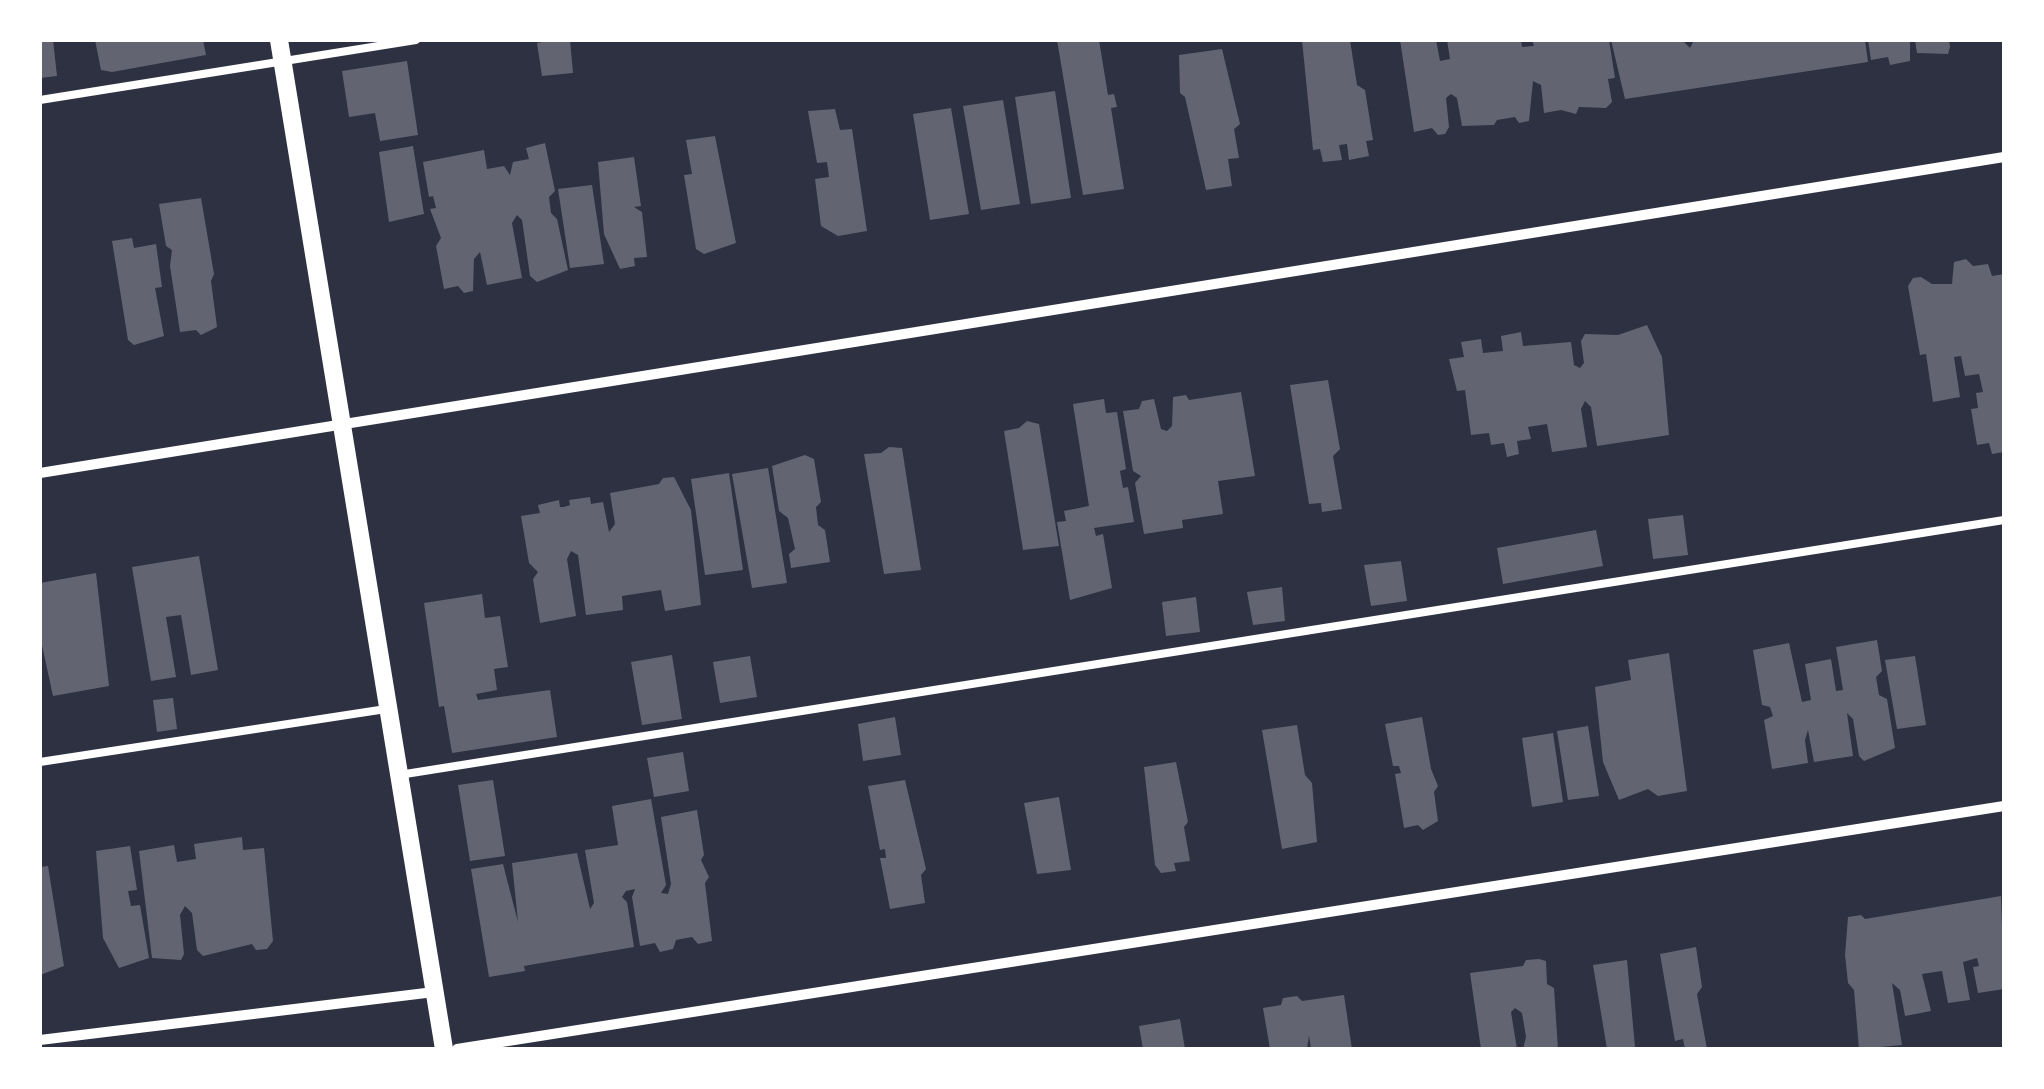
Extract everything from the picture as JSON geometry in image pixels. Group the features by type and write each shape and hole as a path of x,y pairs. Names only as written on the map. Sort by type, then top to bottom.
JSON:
{"street":[{"path":"279,40 444,1049"},
{"path":"40,473 342,428 2004,157"},
{"path":"458,1049 2004,806"},
{"path":"40,1040 434,992"}],"lane":[{"path":"40,100 416,40"},
{"path":"399,776 2004,520"},
{"path":"40,762 388,709"}],"building":[{"path":"53,40 57,76 40,78 40,42"},
{"path":"95,40 203,40 206,55 112,72 101,70"},
{"path":"570,40 573,73 542,76 537,43"},
{"path":"1057,40 1099,40 1108,95 1114,94 1117,107 1111,108 1124,189 1083,195"},
{"path":"1302,40 1350,40 1357,85 1365,90 1373,140 1366,141 1369,156 1349,160 1347,144 1339,145 1342,160 1323,162 1320,149 1313,150"},
{"path":"1400,40 1436,40 1440,61 1450,59 1447,40 1521,40 1522,47 1534,46 1532,40 1609,40 1615,78 1608,79 1612,102 1606,108 1579,107 1576,114 1561,110 1544,113 1541,85 1533,81 1529,121 1519,123 1515,117 1497,120 1494,125 1462,126 1457,98 1451,94 1446,98 1449,127 1445,134 1438,135 1432,128 1414,132"},
{"path":"1611,40 1682,40 1690,48 1694,40 1865,40 1868,62 1625,99"},
{"path":"1868,40 1910,40 1910,61 1890,65 1888,57 1871,60"},
{"path":"1915,40 1949,40 1948,54 1917,53"},
{"path":"1222,49 1240,124 1234,129 1239,158 1228,159 1232,186 1206,190 1185,97 1180,93 1179,55"},
{"path":"407,61 418,135 380,141 375,113 349,117 342,71"},
{"path":"1055,91 1071,198 1031,204 1015,97"},
{"path":"1003,100 1020,204 981,210 963,106"},
{"path":"951,108 969,214 930,220 913,114"},
{"path":"835,109 840,130 852,129 867,231 838,236 821,226 815,179 829,177 827,162 817,163 808,111"},
{"path":"715,136 736,243 704,254 696,249 684,175 692,174 686,140"},
{"path":"545,143 555,191 549,197 551,213 557,219 568,270 537,282 530,276 522,220 517,215 512,223 522,278 487,285 480,252 474,259 473,291 464,293 458,286 444,289 436,246 441,238 430,209 436,208 433,196 429,197 423,162 484,150 487,169 504,166 510,175 513,162 529,159 526,148"},
{"path":"413,146 424,214 389,222 379,152"},
{"path":"634,157 641,206 634,207 642,212 647,257 634,258 635,266 620,269 604,234 598,162"},
{"path":"592,185 604,264 570,268 558,189"},
{"path":"201,198 214,274 211,281 217,327 201,335 196,330 180,332 170,266 172,250 166,246 159,204"},
{"path":"132,238 134,248 156,244 162,287 155,288 164,336 134,345 128,340 112,241"},
{"path":"1966,259 1973,266 1988,264 1992,276 2004,274 2004,452 1992,454 1989,443 1977,445 1971,409 1978,408 1976,393 1983,392 1979,374 1965,376 1961,356 1954,357 1960,397 1933,402 1926,354 1920,355 1908,286 1913,278 1921,277 1932,284 1952,284 1954,262"},
{"path":"1647,325 1662,357 1669,435 1597,446 1591,407 1585,401 1581,409 1587,447 1552,452 1547,424 1528,427 1531,439 1517,441 1519,454 1507,457 1504,443 1491,445 1489,433 1471,435 1465,390 1457,391 1449,359 1464,357 1461,342 1481,339 1483,353 1503,351 1501,336 1521,332 1523,346 1571,342 1574,365 1580,368 1584,363 1581,341 1585,334 1618,335"},
{"path":"1328,380 1340,449 1333,456 1342,509 1322,512 1321,503 1309,504 1290,385"},
{"path":"1241,392 1255,476 1218,481 1223,514 1182,520 1183,528 1144,534 1135,483 1141,476 1133,471 1123,411 1139,409 1142,401 1154,399 1161,429 1167,431 1172,426 1173,397 1186,395 1189,400"},
{"path":"1104,399 1106,413 1117,412 1126,469 1120,471 1123,488 1128,487 1134,522 1094,528 1096,536 1103,534 1112,588 1070,600 1057,522 1066,521 1064,511 1089,506 1073,404"},
{"path":"1027,421 1039,424 1059,546 1023,550 1004,431 1019,428"},
{"path":"889,447 902,448 921,570 884,574 864,454 881,453"},
{"path":"805,455 814,459 821,502 816,507 818,525 825,530 830,562 791,568 789,554 795,549 788,518 779,511 772,466"},
{"path":"768,468 787,583 752,588 732,474"},
{"path":"729,473 743,570 705,575 691,479"},
{"path":"674,477 691,510 701,605 665,611 661,590 622,596 623,610 586,615 578,555 571,551 567,559 576,616 540,623 533,579 538,572 529,563 521,516 540,513 538,505 559,500 560,507 564,507 570,505 569,500 590,497 591,504 603,502 609,532 615,524 610,493 659,484 663,478"},
{"path":"1683,515 1688,555 1653,559 1648,519"},
{"path":"1596,530 1603,566 1503,584 1497,548"},
{"path":"199,556 218,670 191,675 181,615 166,617 176,677 151,681 132,567"},
{"path":"1401,561 1407,601 1371,606 1364,565"},
{"path":"96,573 109,686 53,696 40,636 40,583"},
{"path":"1282,587 1285,621 1253,625 1247,592"},
{"path":"482,594 485,618 500,616 508,667 494,669 497,690 476,694 478,700 550,690 557,737 452,753 444,706 439,707 424,603"},
{"path":"1196,597 1200,632 1166,636 1162,602"},
{"path":"1877,640 1882,671 1876,677 1879,695 1887,699 1895,748 1864,761 1859,756 1853,719 1847,713 1853,756 1814,762 1808,730 1808,763 1772,769 1764,720 1773,716 1770,707 1762,705 1753,650 1789,643 1802,702 1811,700 1805,664 1831,659 1836,691 1843,690 1836,647"},
{"path":"1669,653 1687,791 1658,796 1648,789 1619,800 1603,762 1595,687 1631,680 1628,660"},
{"path":"672,655 682,719 642,725 631,662"},
{"path":"750,656 757,697 720,703 713,662"},
{"path":"1915,656 1926,725 1897,729 1885,660"},
{"path":"173,698 177,729 157,732 153,700"},
{"path":"895,717 901,755 863,761 858,724"},
{"path":"1422,717 1438,786 1434,792 1438,821 1423,830 1418,825 1404,828 1395,774 1401,773 1399,766 1393,766 1385,724"},
{"path":"1297,725 1305,775 1312,783 1317,842 1282,849 1262,730"},
{"path":"1588,726 1599,796 1568,800 1557,731"},
{"path":"1553,733 1563,802 1532,807 1522,738"},
{"path":"683,752 689,791 654,797 647,758"},
{"path":"1176,762 1188,822 1184,827 1190,861 1174,863 1176,871 1161,873 1155,865 1144,767"},
{"path":"493,780 505,856 470,861 458,785"},
{"path":"905,780 926,869 921,875 925,903 890,909 880,858 886,858 885,849 880,850 868,786"},
{"path":"1059,797 1071,870 1037,874 1024,803"},
{"path":"651,799 666,885 661,893 668,894 671,884 661,817 697,810 704,855 701,860 709,877 705,883 712,941 698,944 692,937 676,940 673,949 660,952 655,943 640,946 632,897 635,889 626,891 622,897 627,902 634,947 524,966 525,971 489,977 471,869 503,864 518,922 512,863 577,853 590,909 594,903 585,850 618,845 612,806"},
{"path":"242,837 243,850 264,848 273,941 267,949 256,950 252,944 203,956 197,950 192,913 185,906 180,915 184,954 181,960 152,958 139,851 174,845 177,862 196,859 194,844"},
{"path":"130,846 137,890 128,891 131,906 140,905 149,958 119,968 103,938 96,851"},
{"path":"48,866 64,966 40,975 40,867"},
{"path":"2001,896 2004,989 1978,993 1973,967 1979,966 1977,958 1963,962 1970,1000 1948,1003 1942,971 1922,974 1931,1011 1905,1016 1900,990 1892,983 1902,1045 1859,1049 1854,990 1848,983 1845,955 1848,917 1861,915 1865,919"},
{"path":"1696,947 1702,987 1697,994 1707,1049 1685,1049 1683,1039 1675,1041 1660,954"},
{"path":"1526,960 1546,961 1547,984 1554,988 1558,1049 1523,1049 1526,1037 1522,1013 1515,1008 1511,1012 1517,1049 1481,1049 1470,973 1523,966"},
{"path":"1627,960 1635,1047 1607,1049 1593,965"},
{"path":"1344,995 1352,1049 1311,1049 1309,1036 1307,1049 1270,1049 1263,1008 1281,1005 1283,998 1297,996 1302,1001"},
{"path":"1180,1019 1185,1049 1143,1049 1139,1026"}]}
